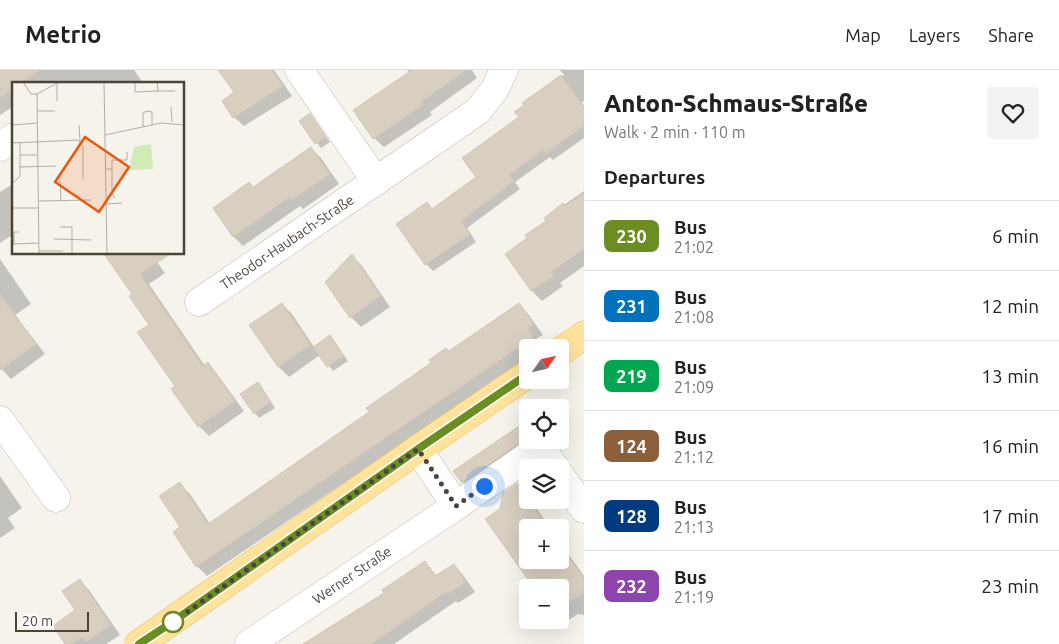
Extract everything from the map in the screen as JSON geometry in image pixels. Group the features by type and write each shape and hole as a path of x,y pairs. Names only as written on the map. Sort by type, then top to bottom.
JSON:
{"main road":[{"path":"569,346 584,335"},
{"path":"139,644 519,380"}],"street":[{"path":"300,70 376,181"},
{"name":"Theodor-Haubach-Straße","path":"199,302 478,111 494,89 504,70"},
{"path":"0,147 12,138"},
{"path":"0,420 56,498"},
{"name":"Werner Straße","path":"524,459 541,447 549,459"},
{"path":"418,449 456,506"},
{"name":"Werner Straße","path":"249,644 519,462"},
{"path":"569,488 584,509"}],"building":[{"path":"0,70 40,70 23,82 12,82 12,89 0,98"},
{"path":"218,70 272,70 283,86 233,118 222,101 234,92"},
{"path":"412,70 466,70 421,102 423,105 373,139 353,110"},
{"path":"561,75 584,107 584,126 545,154 543,150 509,175 514,181 461,221 470,234 425,265 396,224 427,202 432,209 476,177 462,158 519,117 514,112 524,105 522,103"},
{"path":"310,113 326,137 315,144 299,121"},
{"path":"311,147 330,174 292,200 290,197 233,237 213,208 249,182 253,187"},
{"path":"584,193 584,249 551,272 554,276 531,291 505,254 527,238 525,235 546,221 544,218 563,203 565,206"},
{"path":"352,254 381,296 350,318 325,282"},
{"path":"105,255 168,255 140,274 203,366 208,362 235,401 198,427 171,389 175,386 137,332 149,325 129,296 132,294"},
{"path":"0,294 36,344 0,370"},
{"path":"282,303 311,345 278,367 249,325"},
{"path":"519,303 534,324 528,328 534,337 531,339 519,339 519,347 196,567 173,532 180,527 159,496 180,482 208,524 369,412 366,408 431,363 429,360 446,348 449,351"},
{"path":"330,335 344,356 327,367 313,347"},
{"path":"258,382 271,402 254,414 240,394"},
{"path":"519,426 519,443 462,483 453,471"},
{"path":"517,483 519,486 519,509 535,509 542,519 519,519 519,567 485,519 500,509 503,493"},
{"path":"569,557 584,578 584,592 569,603 569,579 528,579 521,569 569,569"},
{"path":"425,561 435,576 454,564 466,582 448,594 446,592 372,644 303,644 384,593 382,590"},
{"path":"80,579 111,625 86,642 82,637 71,644 65,644 53,626 75,610 62,591"}],"bus line":[{"name":"230","path":"139,644 519,380"}],"route":[{"path":"173,622 418,449 456,506 484,486"}]}
